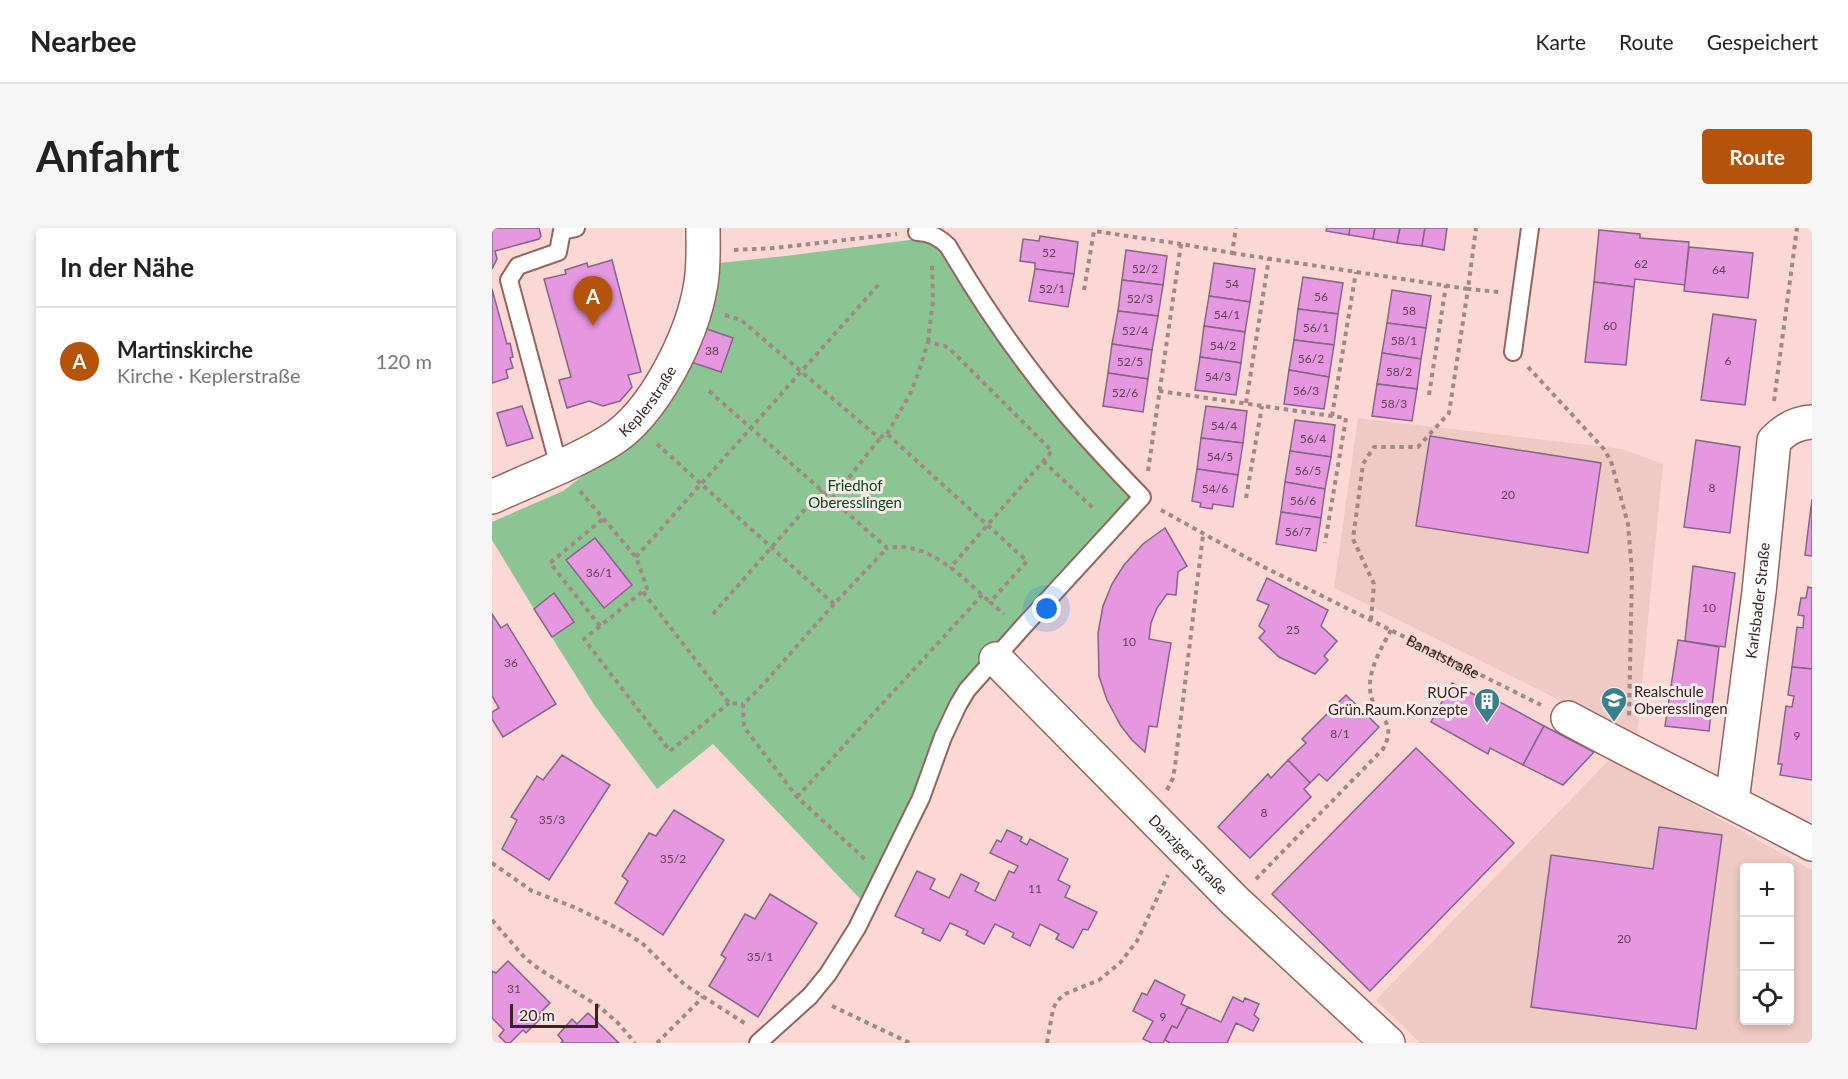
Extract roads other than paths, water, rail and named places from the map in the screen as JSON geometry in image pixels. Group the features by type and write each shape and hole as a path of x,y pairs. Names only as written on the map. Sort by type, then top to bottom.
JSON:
{"street":[{"name":"Keplerstraße","path":"492,497 562,466 610,441 627,427 647,404 663,382 677,356 696,305 701,283 703,240"},
{"name":"Karlsbader Straße","path":"1732,801 1759,592 1774,441 1798,423 1812,422"},
{"name":"Danziger Straße","path":"996,659 1235,901 1388,1043"},
{"path":"1568,718 1812,844"}],"lane":[{"path":"562,466 509,280 518,266 558,252 562,231 576,228"},
{"path":"1513,352 1530,228"},
{"path":"761,1039 810,996 828,974 857,928 921,798 943,737 968,690 1142,497 1096,449 1043,386 948,246 934,235 917,232"}],"place":[{"name":"Martinskirche","path":"593,326"},
{"name":"Realschule Oberesslingen","path":"1614,723"},
{"name":"RUOF Grün.Raum.Konzepte","path":"1487,724"}],"park label":[{"name":"Friedhof Oberesslingen","path":"855,494"}]}
